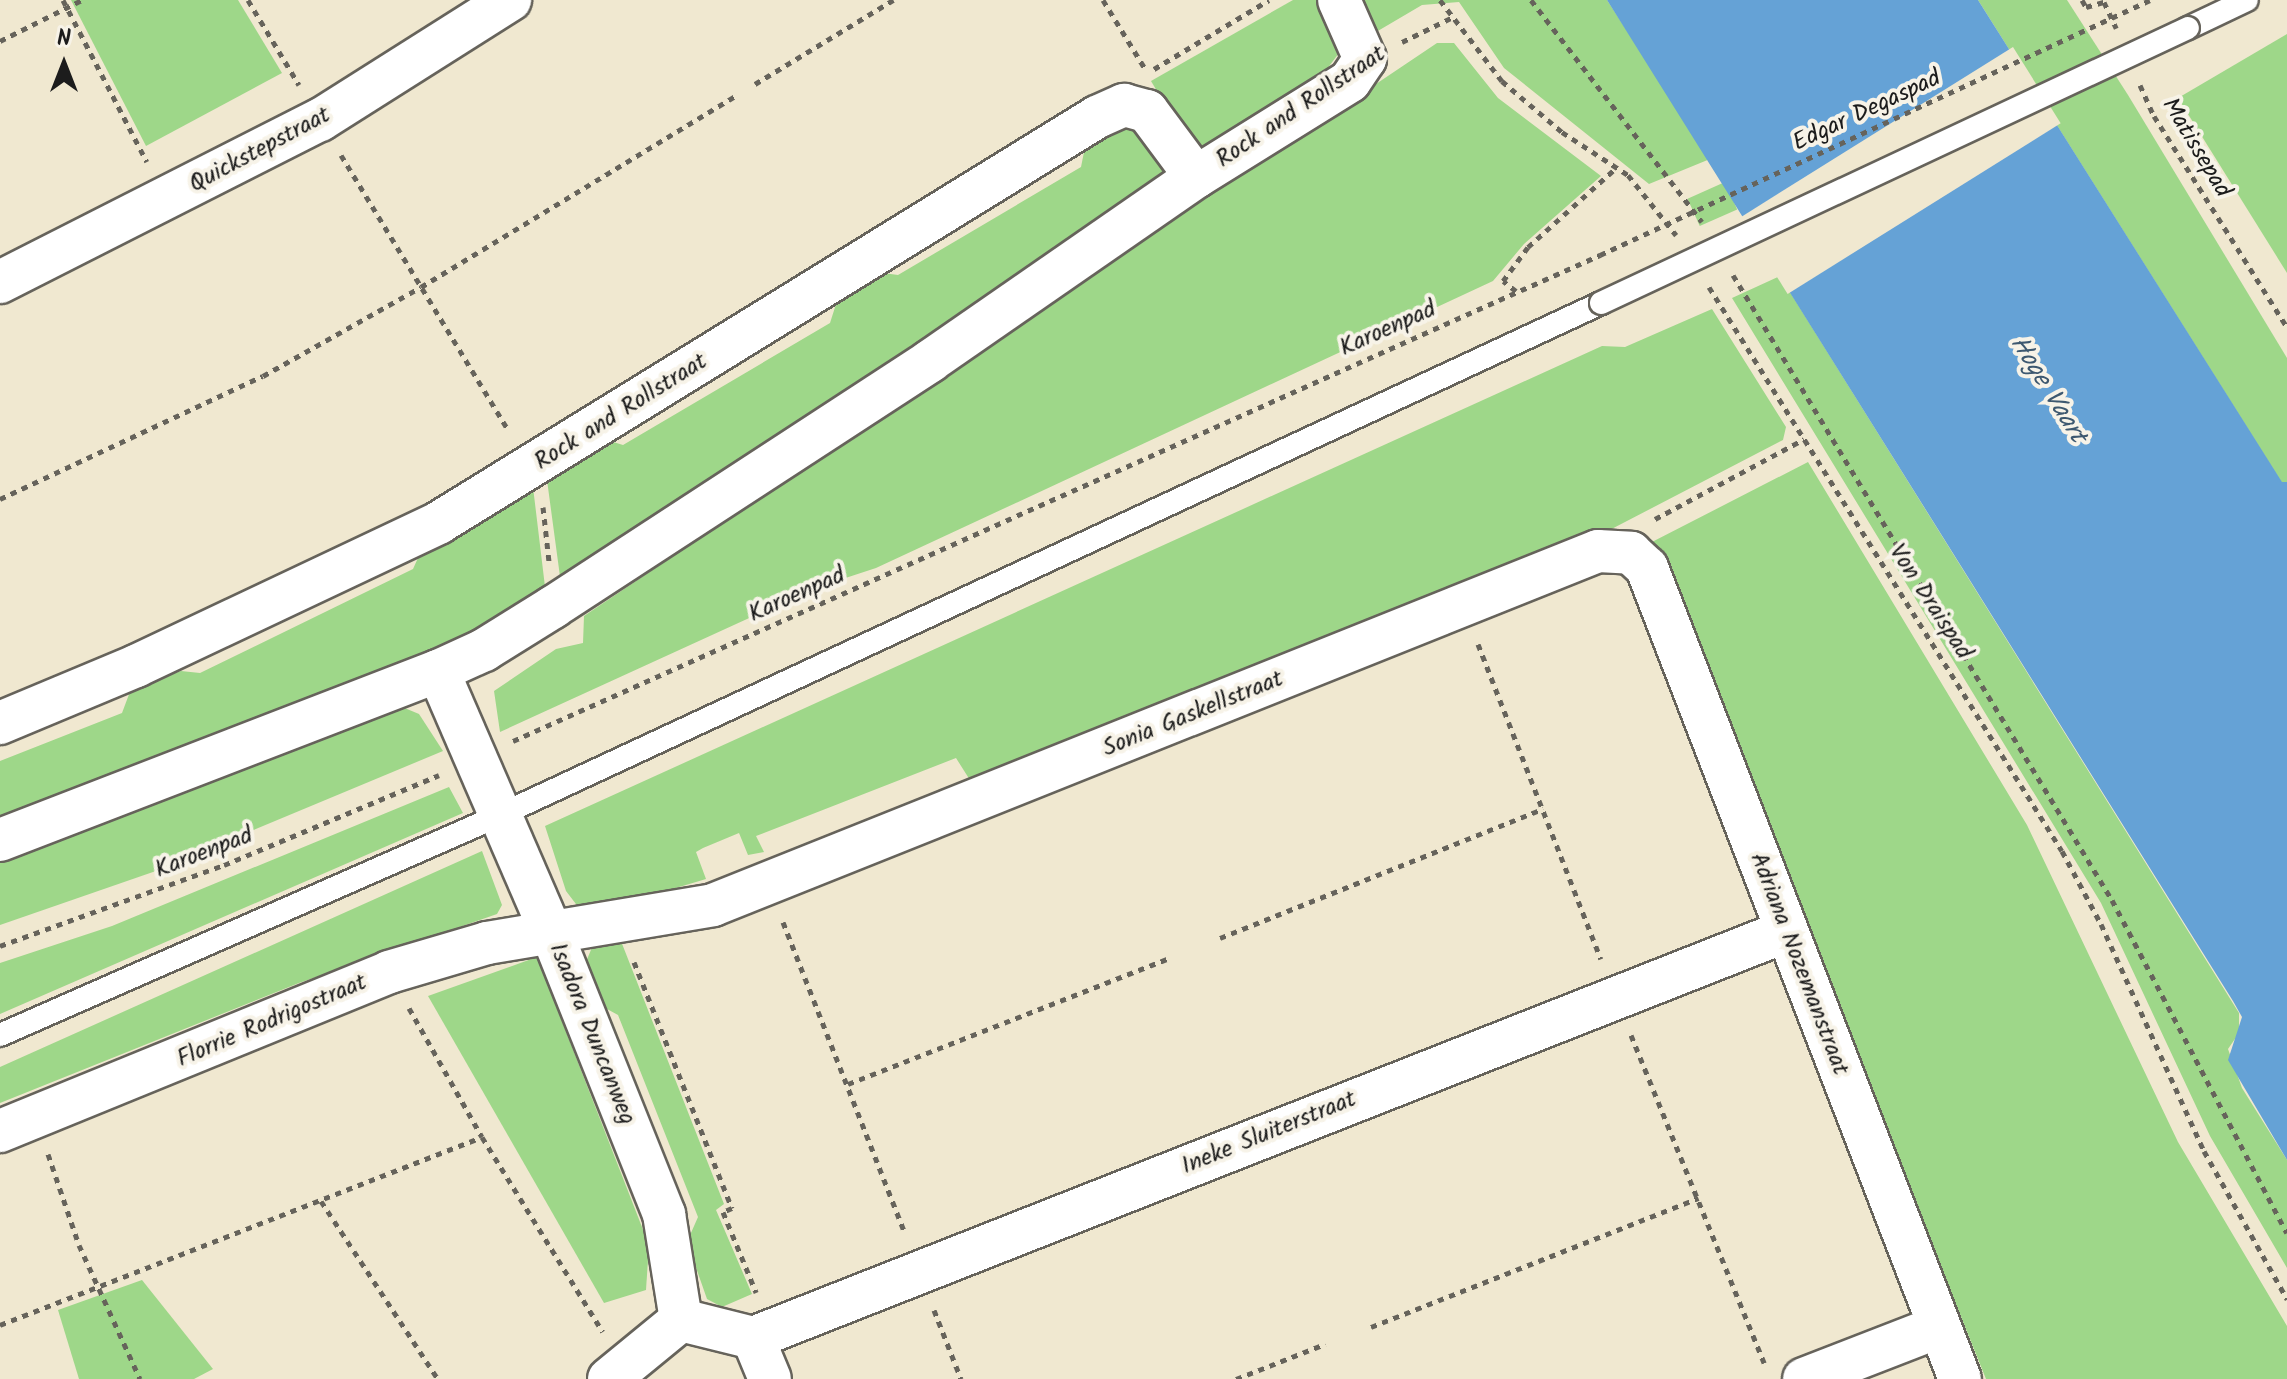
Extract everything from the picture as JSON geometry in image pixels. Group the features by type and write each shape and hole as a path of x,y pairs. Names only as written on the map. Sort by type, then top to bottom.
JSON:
{"street":[{"name":"Quickstepstraat","path":"0,282 320,120 510,0"},
{"path":"1339,0 1365,59"},
{"name":"Rock and Rollstraat","path":"0,840 438,671 484,650 930,361 1196,177 1350,81 1365,59"},
{"name":"Rock and Rollstraat","path":"0,723 205,634 440,522 1097,117 1124,105 1147,111 1196,177"},
{"name":"Sonia Gaskellstraat","path":"552,934 713,905 1598,551 1631,553"},
{"name":"Adriana Nozemanstraat","path":"1631,553 1647,568 1960,1379"},
{"name":"Isadora Duncanweg","path":"438,671 498,816 552,934 664,1214 681,1320"},
{"name":"Ineke Sluiterstraat","path":"762,1334 1786,931"},
{"name":"Florrie Rodrigostraat","path":"18,1125 389,972 487,943 552,934"},
{"path":"617,1374 681,1320 762,1334 770,1379"},
{"path":"1804,1379 1938,1327"}],"lane":[{"path":"0,1035 498,816 2247,0"}],"path":[{"path":"63,0 167,200"},
{"path":"0,41 82,0"},
{"path":"248,0 516,442"},
{"path":"755,84 893,0"},
{"path":"1103,0 1148,73 1269,0"},
{"path":"1440,0 1502,81 1562,132 1616,168 1662,214 1679,240"},
{"path":"1531,0 1703,224"},
{"path":"2082,0 2086,7 2104,2 2117,31"},
{"name":"Edgar Degaspad","path":"1600,255 2150,0"},
{"name":"Rock and Rollstraat","path":"1365,59 1451,18"},
{"name":"Matissepad","path":"2135,73 2154,116 2287,327"},
{"path":"0,499 263,376 421,287 737,95"},
{"path":"1516,291 1503,281 1528,247 1616,168"},
{"name":"Karoenpad","path":"0,946 224,865 474,759 1600,255"},
{"name":"Von Draispad","path":"1727,264 2112,900 2287,1233"},
{"name":"Von Draispad","path":"1703,278 2062,851 2101,924 2204,1151 2287,1299"},
{"path":"1631,553 1652,521 1804,439"},
{"name":"Rock and Rollstraat","path":"542,500 551,572"},
{"path":"1220,938 1543,809"},
{"path":"767,884 848,1084 961,1379"},
{"path":"618,922 732,1208 723,1212 762,1334"},
{"path":"848,1084 1169,958"},
{"path":"389,972 617,1374"},
{"path":"18,1125 140,1379"},
{"path":"0,1325 99,1289 482,1137"},
{"path":"1371,1327 1698,1198"},
{"path":"321,1201 438,1379"},
{"path":"1236,1379 1325,1344"}],"green space":[{"path":"71,0 238,0 282,73 146,146"},
{"path":"1293,0 1320,0 1339,33 1339,53 1327,69 1214,150 1199,148 1184,137 1151,81"},
{"path":"1359,0 1607,0 1710,159 1649,184 1504,68 1459,2 1422,5 1371,35"},
{"path":"1978,0 2067,0 2128,95 2287,358 2287,482 2282,483"},
{"path":"2287,34 2287,273 2178,98"},
{"path":"1437,43 1454,43 1498,98 1601,176 1524,244 1493,281 876,568 815,588 500,732 494,691 556,649 583,643 584,616"},
{"path":"1122,127 1139,128 1159,155 1163,172 1154,183 561,584 547,480 610,441 623,445 830,323 837,301 883,273 898,275 1081,167 1085,147"},
{"path":"1725,182 1737,209 1700,226 1688,199"},
{"path":"1780,276 2239,1013 2239,1033 2228,1049 2242,1088 2287,1160 2287,1268 2210,1136 2101,903 1732,298"},
{"path":"1712,309 1786,427 1783,440 1600,535 975,788 956,758 756,836 764,852 748,855 739,833 703,848 696,852 706,879 639,899 579,908 566,891 545,826 1602,346 1625,347"},
{"path":"1808,462 2027,825 2178,1142 2287,1326 2287,1379 1986,1379 1650,543"},
{"path":"533,487 546,595 483,631 0,820 0,761 122,713 131,689 181,671 200,673 413,569 422,549"},
{"path":"395,704 419,714 443,751 153,872 0,925 0,856"},
{"path":"449,787 463,813 0,1014 0,963 112,926"},
{"path":"482,851 502,905 497,914 299,983 0,1103 0,1067"},
{"path":"619,936 724,1204 716,1210 752,1294 722,1307 707,1299 687,1242 698,1217 618,1015 596,1003 583,969 593,945"},
{"path":"537,957 649,1245 646,1290 604,1303 428,996"},
{"path":"142,1280 213,1369 194,1379 79,1379 58,1310"}],"water":[{"name":"Hoge Vaart","path":"1607,0 1978,0 2282,482 2287,482 2287,1160 2228,1060 2242,1017 2233,1001"}],"pier":[{"path":"2013,47 2061,123 1788,294 1740,218"}]}
